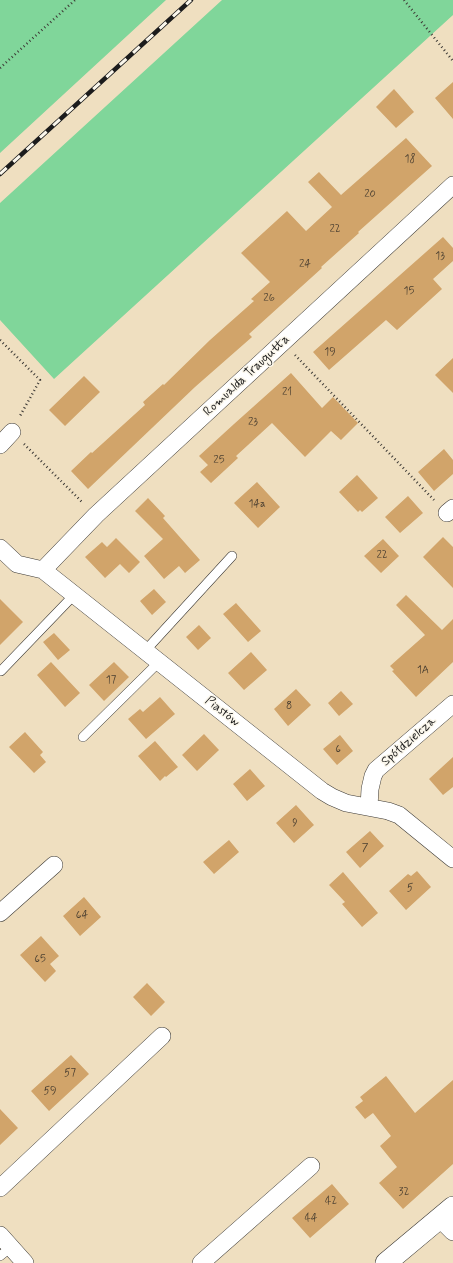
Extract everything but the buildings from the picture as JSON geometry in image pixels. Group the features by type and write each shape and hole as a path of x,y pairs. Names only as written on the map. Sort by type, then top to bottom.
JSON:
{"street":[{"name":"Romualda Traugutta","path":"43,570 96,515 453,185"},
{"path":"0,445 12,432"},
{"name":"Piastów","path":"0,548 17,564 43,570 75,594 322,791 346,803 399,814 453,859"},
{"name":"Spółdzielcza","path":"369,807 370,789 376,770 453,704"},
{"path":"0,913 54,865"},
{"path":"0,1188 162,1036"},
{"path":"201,1263 311,1166"},
{"path":"386,1263 422,1233 449,1219"},
{"path":"4,1246 25,1263"}],"lane":[{"path":"145,650 232,556"},
{"path":"1,671 75,594"},
{"path":"83,737 159,662"}],"path":[{"path":"0,68 75,0"},
{"path":"404,0 453,61"},
{"path":"0,340 40,380 12,432 96,515"},
{"path":"283,342 451,509"}],"green space":[{"path":"0,0 166,0 0,153"},
{"path":"222,0 453,0 453,15 54,379 0,320 0,203"}],"railway":[{"path":"0,174 191,0"}]}
